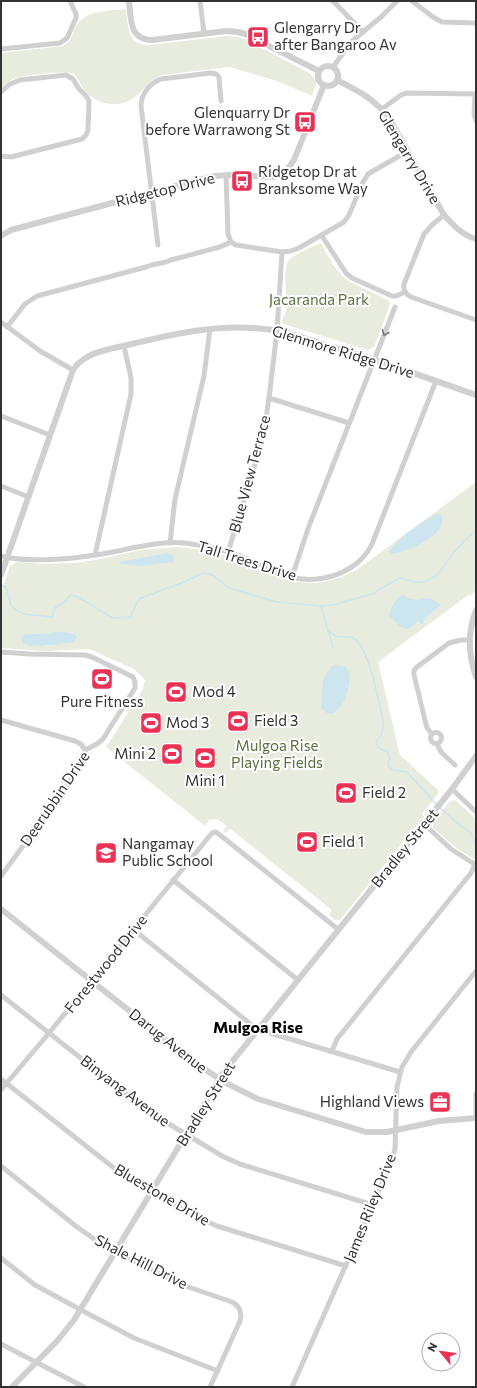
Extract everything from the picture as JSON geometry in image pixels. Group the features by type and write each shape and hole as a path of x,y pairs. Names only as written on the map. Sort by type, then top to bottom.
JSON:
{"street":[{"path":"1,49 65,41 76,18 76,14 70,1"},
{"path":"129,1 133,28 137,35 142,38 152,40 226,31 242,33 319,71"},
{"path":"200,1 204,34"},
{"path":"333,1 363,32"},
{"path":"333,67 351,42 385,14 397,1"},
{"path":"412,1 442,22 476,23"},
{"path":"325,66 333,67 338,74 337,80 332,85 324,86 318,79 319,71 325,66"},
{"path":"158,245 141,99 145,92 155,82 161,79 213,73 219,77 221,101"},
{"path":"1,92 10,84 20,80 66,75 71,76 79,89 88,97 89,104 88,130 83,138 11,157 1,156"},
{"name":"Glengarry Drive","path":"337,80 365,95 382,109 389,118 444,215 454,226 476,239"},
{"name":"Ridgetop Drive","path":"1,236 11,230 209,177 226,176 269,178 279,175 287,170 294,160 324,86"},
{"path":"382,109 406,93 476,94 474,115 476,121"},
{"path":"226,176 228,234 231,242 236,245 282,252 297,250 341,224 348,217 368,174 408,151"},
{"path":"444,215 424,234 404,284 405,292 411,297 476,320"},
{"path":"322,236 342,268 352,278 392,296 405,292"},
{"path":"8,327 25,304 37,296 154,264 164,263 220,247 231,242"},
{"name":"Blue View Terrace","path":"228,552 264,432 277,331 282,252"},
{"path":"292,577 309,526 395,307"},
{"path":"1,322 40,352 73,370"},
{"name":"Glenmore Ridge Drive","path":"2,572 4,556 28,496 73,370 81,360 87,357 154,339 210,329 239,327 277,331 374,360 476,395"},
{"path":"170,543 174,506 204,376 210,329"},
{"path":"95,555 131,394 132,378 124,346"},
{"name":"Tall Trees Drive","path":"4,556 24,559 57,559 95,555 139,546 170,543 200,545 228,552 255,562 270,570 292,577 318,579 338,574 356,565 368,552 436,381"},
{"path":"269,398 349,423"},
{"path":"1,416 50,435"},
{"path":"1,486 28,496"},
{"path":"476,610 471,624 469,640 471,661 476,677"},
{"path":"455,766 441,752 437,744 431,741 432,734 427,728 415,682 414,670 449,643 469,640"},
{"name":"Deerubbin Drive","path":"1,652 37,655 85,654 133,677 135,682 134,688 106,734 97,744 85,750 85,757 79,769 1,876"},
{"path":"1,720 75,741 81,744 85,750"},
{"path":"432,734 436,733 441,735 441,740 437,744"},
{"name":"Bradley Street","path":"12,1387 67,1330 81,1310 219,1079 432,815 476,756"},
{"path":"452,789 476,812"},
{"path":"332,1051 337,1039 471,874 476,864 451,849 424,824"},
{"name":"Forestwood Drive","path":"1,1090 50,1033 173,880 209,836 214,832 220,834 339,930"},
{"path":"173,880 298,980"},
{"name":"Darug Avenue","path":"1,909 194,1062 219,1079 266,1102 358,1130 375,1133 396,1131 438,1121 476,1118"},
{"path":"134,930 260,1028 400,1072"},
{"name":"James Riley Drive","path":"292,1387 392,1163 395,1149 397,1087 400,1072 411,1052 476,971"},
{"name":"Binyang Avenue","path":"1,995 149,1112 224,1157 240,1164 373,1205"},
{"name":"Bluestone Drive","path":"1,1079 109,1165 199,1218 217,1226 346,1266"},
{"path":"476,1094 476,1118"},
{"name":"Shale Hill Drive","path":"1,1166 86,1234 116,1252 177,1283 238,1305 241,1313 240,1321 210,1387"},
{"path":"1,1258 35,1285 134,1338 218,1371"},
{"path":"1,1344 84,1387"}],"green space":[{"path":"126,9 128,28 136,42 149,45 227,36 245,39 309,73 317,81 312,96 277,81 230,67 162,75 150,82 135,97 123,103 116,104 101,102 93,98 82,87 74,74 70,73 46,73 16,78 1,88 1,53 63,46 69,42 76,26 86,17 98,12"},
{"name":"Jacaranda Park","path":"321,243 333,265 346,280 390,301 374,347 368,350 284,324 282,322 286,310 285,276 287,263 296,255"},
{"name":"Mulgoa Rise Playing Fields","path":"476,482 476,589 472,595 468,595 378,662 400,755 438,790 438,794 422,814 424,817 340,920 335,920 329,915 332,910 233,831 230,829 226,833 223,830 227,826 219,820 213,819 211,821 210,819 205,826 106,747 142,691 145,680 134,669 89,649 44,651 1,648 1,592 10,566 17,562 43,564 75,563 141,550 176,547 196,549 223,555 277,577 295,582 324,582 342,577 358,569"},
{"path":"455,800 476,819 476,860 459,850 433,828 434,822 450,801"}],"water":[{"path":"438,514 442,516 442,524 432,536 424,542 407,550 392,554 389,551 411,530"},
{"path":"167,553 173,555 173,562 141,566 120,564 119,562"},
{"path":"403,595 408,598 418,600 422,598 432,599 441,605 423,619 424,622 422,624 418,621 408,629 399,626 389,616 393,604"},
{"path":"54,632 69,633 77,636 74,642 43,645 41,647 40,645 31,646 24,644 21,639 25,634 44,634"},
{"path":"334,665 346,667 350,678 349,686 343,703 333,713 327,713 321,708 323,681 327,672"}],"waterway":[{"path":"1,585 6,587 11,606 23,614 52,617 55,608 66,601 70,595 76,596 113,618 130,617 139,599 203,573 213,575 229,588 277,602 321,606 333,605 372,594 399,578 412,582 424,582 430,580 439,572 454,552 476,530"},
{"path":"321,606 333,648"},
{"path":"328,631 339,637 354,638 365,653 374,681 383,720 382,732 376,742 378,747 387,751 389,754 389,767 393,770 407,772 437,805"},
{"path":"440,808 471,833 476,844"}],"place":[{"name":"Glengarry Dr after Bangaroo Av","path":"258,37"},
{"name":"Glenquarry Dr before Warrawong St","path":"305,122"},
{"name":"Ridgetop Dr at Branksome Way","path":"242,181"},
{"name":"Pure Fitness","path":"102,679"},
{"name":"Mod 4","path":"176,692"},
{"name":"Field 3","path":"238,721"},
{"name":"Mod 3","path":"151,723"},
{"name":"Mini 2","path":"172,754"},
{"name":"Mini 1","path":"205,758"},
{"name":"Field 2","path":"346,793"},
{"name":"Field 1","path":"307,842"},
{"name":"Nangamay Public School","path":"106,853"},
{"name":"Highland Views","path":"440,1102"}],"district":[{"name":"Mulgoa Rise","path":"258,1027"}]}
